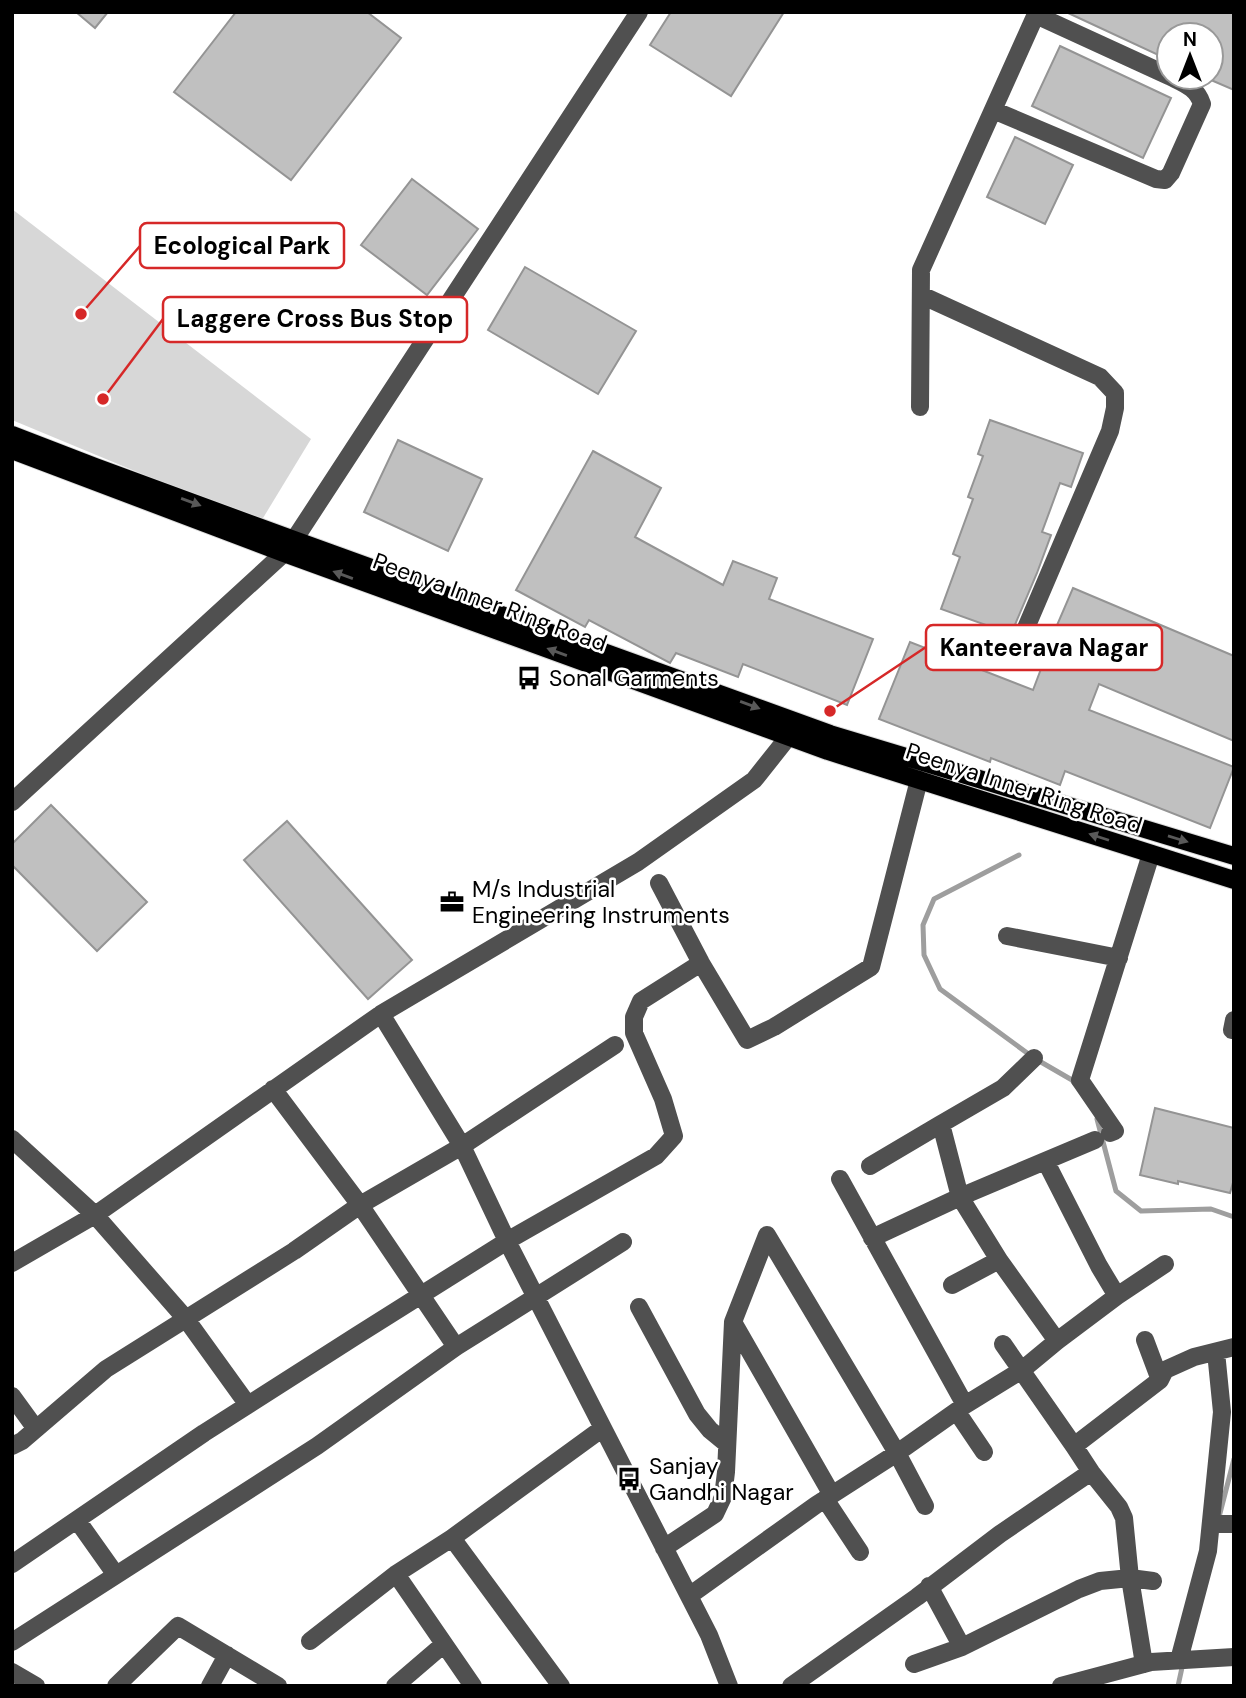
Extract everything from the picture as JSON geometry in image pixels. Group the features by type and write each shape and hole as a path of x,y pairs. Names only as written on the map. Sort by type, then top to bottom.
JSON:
{"main road":[{"name":"Peenya Inner Ring Road","path":"12,435 289,547"},
{"name":"Peenya Inner Ring Road","path":"12,450 792,729 919,779 1234,880"},
{"name":"Peenya Inner Ring Road","path":"792,729 830,734 1234,856"}],"street":[{"path":"12,802 289,547 639,12"},
{"path":"920,407 921,270 1037,14 1155,70"},
{"path":"993,110 1156,179 1165,180 1171,173 1202,104 1196,91"},
{"path":"921,295 1100,377 1115,393 1110,431 1017,649"},
{"path":"12,1263 95,1214 381,1014 638,862 754,780 792,729"},
{"path":"659,883 701,963 747,1040 774,1027 871,967 919,779"},
{"path":"872,1238 1115,1131 1080,1080 1151,854"},
{"path":"1007,936 1119,958"},
{"path":"12,1564 248,1405 507,1241 656,1156 674,1136 663,1099 634,1033 634,1017 641,1001 701,963"},
{"path":"381,1014 462,1146 507,1241 709,1635 729,1686"},
{"path":"12,1446 22,1441 106,1369 294,1251 360,1205 462,1146 615,1045"},
{"path":"870,1166 1003,1088 1034,1059"},
{"path":"273,1089 360,1205 456,1347"},
{"path":"941,1124 960,1197 999,1260 1057,1341"},
{"path":"12,1139 95,1214 186,1319 248,1405"},
{"path":"1046,1162 1117,1296"},
{"path":"840,1179 984,1452"},
{"path":"664,1548 715,1514 723,1497 733,1322 767,1235 897,1453 925,1506"},
{"path":"12,1642 317,1446 456,1347 623,1242"},
{"path":"952,1284 999,1260"},
{"path":"689,1595 829,1497 1022,1370 1117,1296 1165,1264"},
{"path":"639,1307 697,1414 710,1430 727,1444"},
{"path":"733,1322 860,1552"},
{"path":"1145,1340 1160,1380"},
{"path":"1003,1344 1091,1472 1119,1507 1124,1518 1130,1578 1148,1663"},
{"path":"1074,1446 1160,1380 1165,1370 1194,1357 1225,1349 1222,1412 1208,1551 1179,1660"},
{"path":"12,1396 36,1429"},
{"path":"310,1641 396,1574 452,1538 603,1428"},
{"path":"790,1686 1000,1534 1091,1472"},
{"path":"77,1520 116,1574"},
{"path":"452,1538 561,1686"},
{"path":"396,1574 473,1686"},
{"path":"914,1664 962,1647 1100,1581 1130,1578 1153,1581"},
{"path":"929,1586 962,1647"},
{"path":"116,1686 178,1626 278,1686"},
{"path":"395,1686 444,1644"},
{"path":"210,1686 227,1655"},
{"path":"1062,1686 1148,1663 1229,1657"},
{"path":"12,1672 36,1686"}],"shaded area":[{"path":"12,209 311,439 260,523 12,420"}],"building":[{"path":"76,12 108,12 95,28"},
{"path":"236,12 367,12 401,38 291,180 174,92"},
{"path":"671,12 784,12 731,96 650,45"},
{"path":"1066,12 1234,12 1234,90 1225,86 1225,21 1155,21 1155,53"},
{"path":"1060,46 1171,98 1143,158 1032,106"},
{"path":"1015,137 1073,165 1045,224 987,197"},
{"path":"412,179 478,229 427,295 361,245"},
{"path":"525,267 636,331 598,394 488,330"},
{"path":"990,420 1083,453 1071,487 1060,483 1042,532 1051,535 1011,634 941,609 960,557 953,554 973,499 968,497 983,456 978,454"},
{"path":"398,440 482,479 448,551 364,512"},
{"path":"593,451 661,488 635,537 723,585 733,561 777,578 769,599 873,639 847,705 743,664 738,677 676,653 670,663 589,620 585,627 516,590"},
{"path":"1073,588 1234,656 1234,741 1099,684 1089,710 1234,767 1210,828 1065,771 1060,785 991,758 990,762 879,719 910,642 1033,690 1044,661 1042,660"},
{"path":"51,805 147,902 97,951 12,865 12,844"},
{"path":"287,821 412,960 368,999 244,860"},
{"path":"1155,1108 1234,1128 1234,1179 1230,1193 1140,1175"}],"waterway":[{"path":"1019,855 934,899 923,925 924,955 940,989 1034,1058 1075,1084"},
{"path":"1097,1119 1116,1191 1141,1211 1211,1209 1234,1217"},
{"path":"1219,1517 1234,1459"},
{"path":"1178,1686 1183,1663"}],"place":[{"name":"Ecological Park","path":"81,314"},
{"name":"Laggere Cross Bus Stop","path":"103,399"},
{"name":"Sonal Garments","path":"529,678"},
{"name":"Kanteerava Nagar","path":"830,711"},
{"name":"M/s Industrial Engineering Instruments","path":"452,902"},
{"name":"Sanjay Gandhi Nagar","path":"629,1479"}]}
